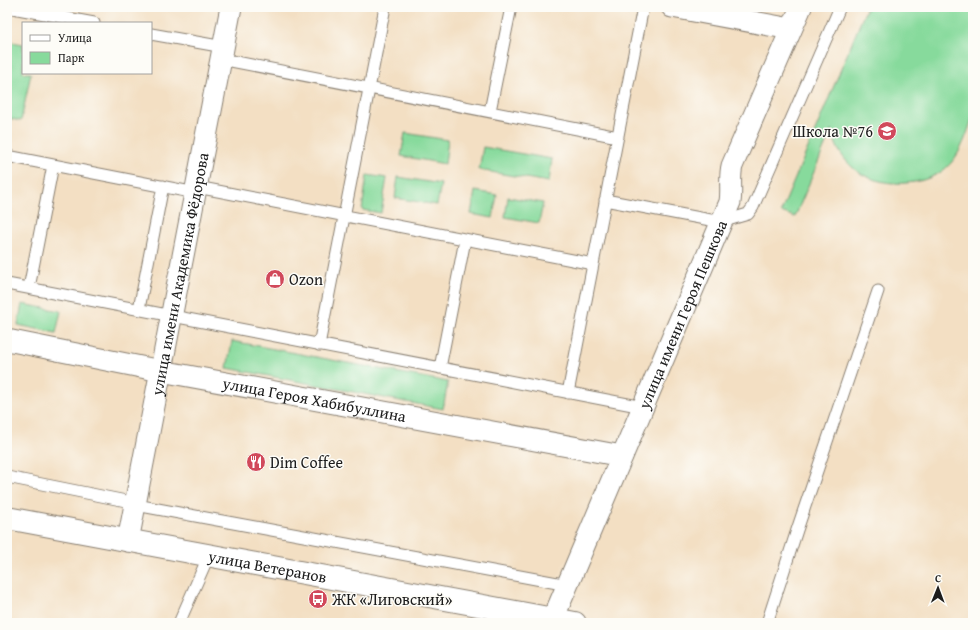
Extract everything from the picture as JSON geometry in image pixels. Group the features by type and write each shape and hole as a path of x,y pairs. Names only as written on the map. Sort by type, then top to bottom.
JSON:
{"street":[{"name":"улица имени Академика Фёдорова","path":"128,542 232,7"},
{"path":"672,7 720,11 791,29"},
{"name":"улица имени Героя Пешкова","path":"546,621 568,585 721,222 731,196 730,177 732,166 801,7"},
{"name":"улица Героя Хабибуллина","path":"7,340 161,371 622,456"},
{"name":"улица Ветеранов","path":"7,518 546,621"},
{"name":"улица Ветеранов","path":"7,527 205,564 546,621 575,623"}],"lane":[{"path":"7,7 89,22"},
{"path":"319,344 385,7"},
{"path":"490,111 511,7"},
{"path":"568,393 643,7"},
{"path":"605,200 721,222 748,214 753,207 840,7"},
{"path":"152,34 369,88 618,136"},
{"path":"7,156 163,186 196,190 344,216 593,264"},
{"path":"29,288 54,165"},
{"path":"139,309 163,186"},
{"path":"440,368 465,240"},
{"path":"7,284 643,407"},
{"path":"767,623 878,291"},
{"path":"7,477 136,504 568,585"},
{"path":"179,623 205,564"}],"green space":[{"path":"867,7 973,7 974,104 972,119 958,154 955,159 941,172 929,178 916,182 887,182 861,174 851,166 844,159 839,150 835,142 832,129 795,217 781,212"},
{"path":"7,41 22,44 22,74 31,74 21,121 7,118"},
{"path":"405,133 448,140 445,164 401,156"},
{"path":"483,147 552,159 549,182 479,170"},
{"path":"367,175 387,178 381,213 362,210"},
{"path":"398,177 441,184 437,205 395,198"},
{"path":"475,191 497,195 493,218 471,214"},
{"path":"508,197 543,203 539,223 505,217"},
{"path":"22,304 61,311 56,333 18,325"},
{"path":"232,341 448,382 443,409 227,368"}],"place":[{"name":"Школа №76","path":"887,131"},
{"name":"Ozon","path":"275,279"},
{"name":"Dim Coffee","path":"256,462"},
{"name":"ЖК «Лиговский»","path":"318,599"}]}
